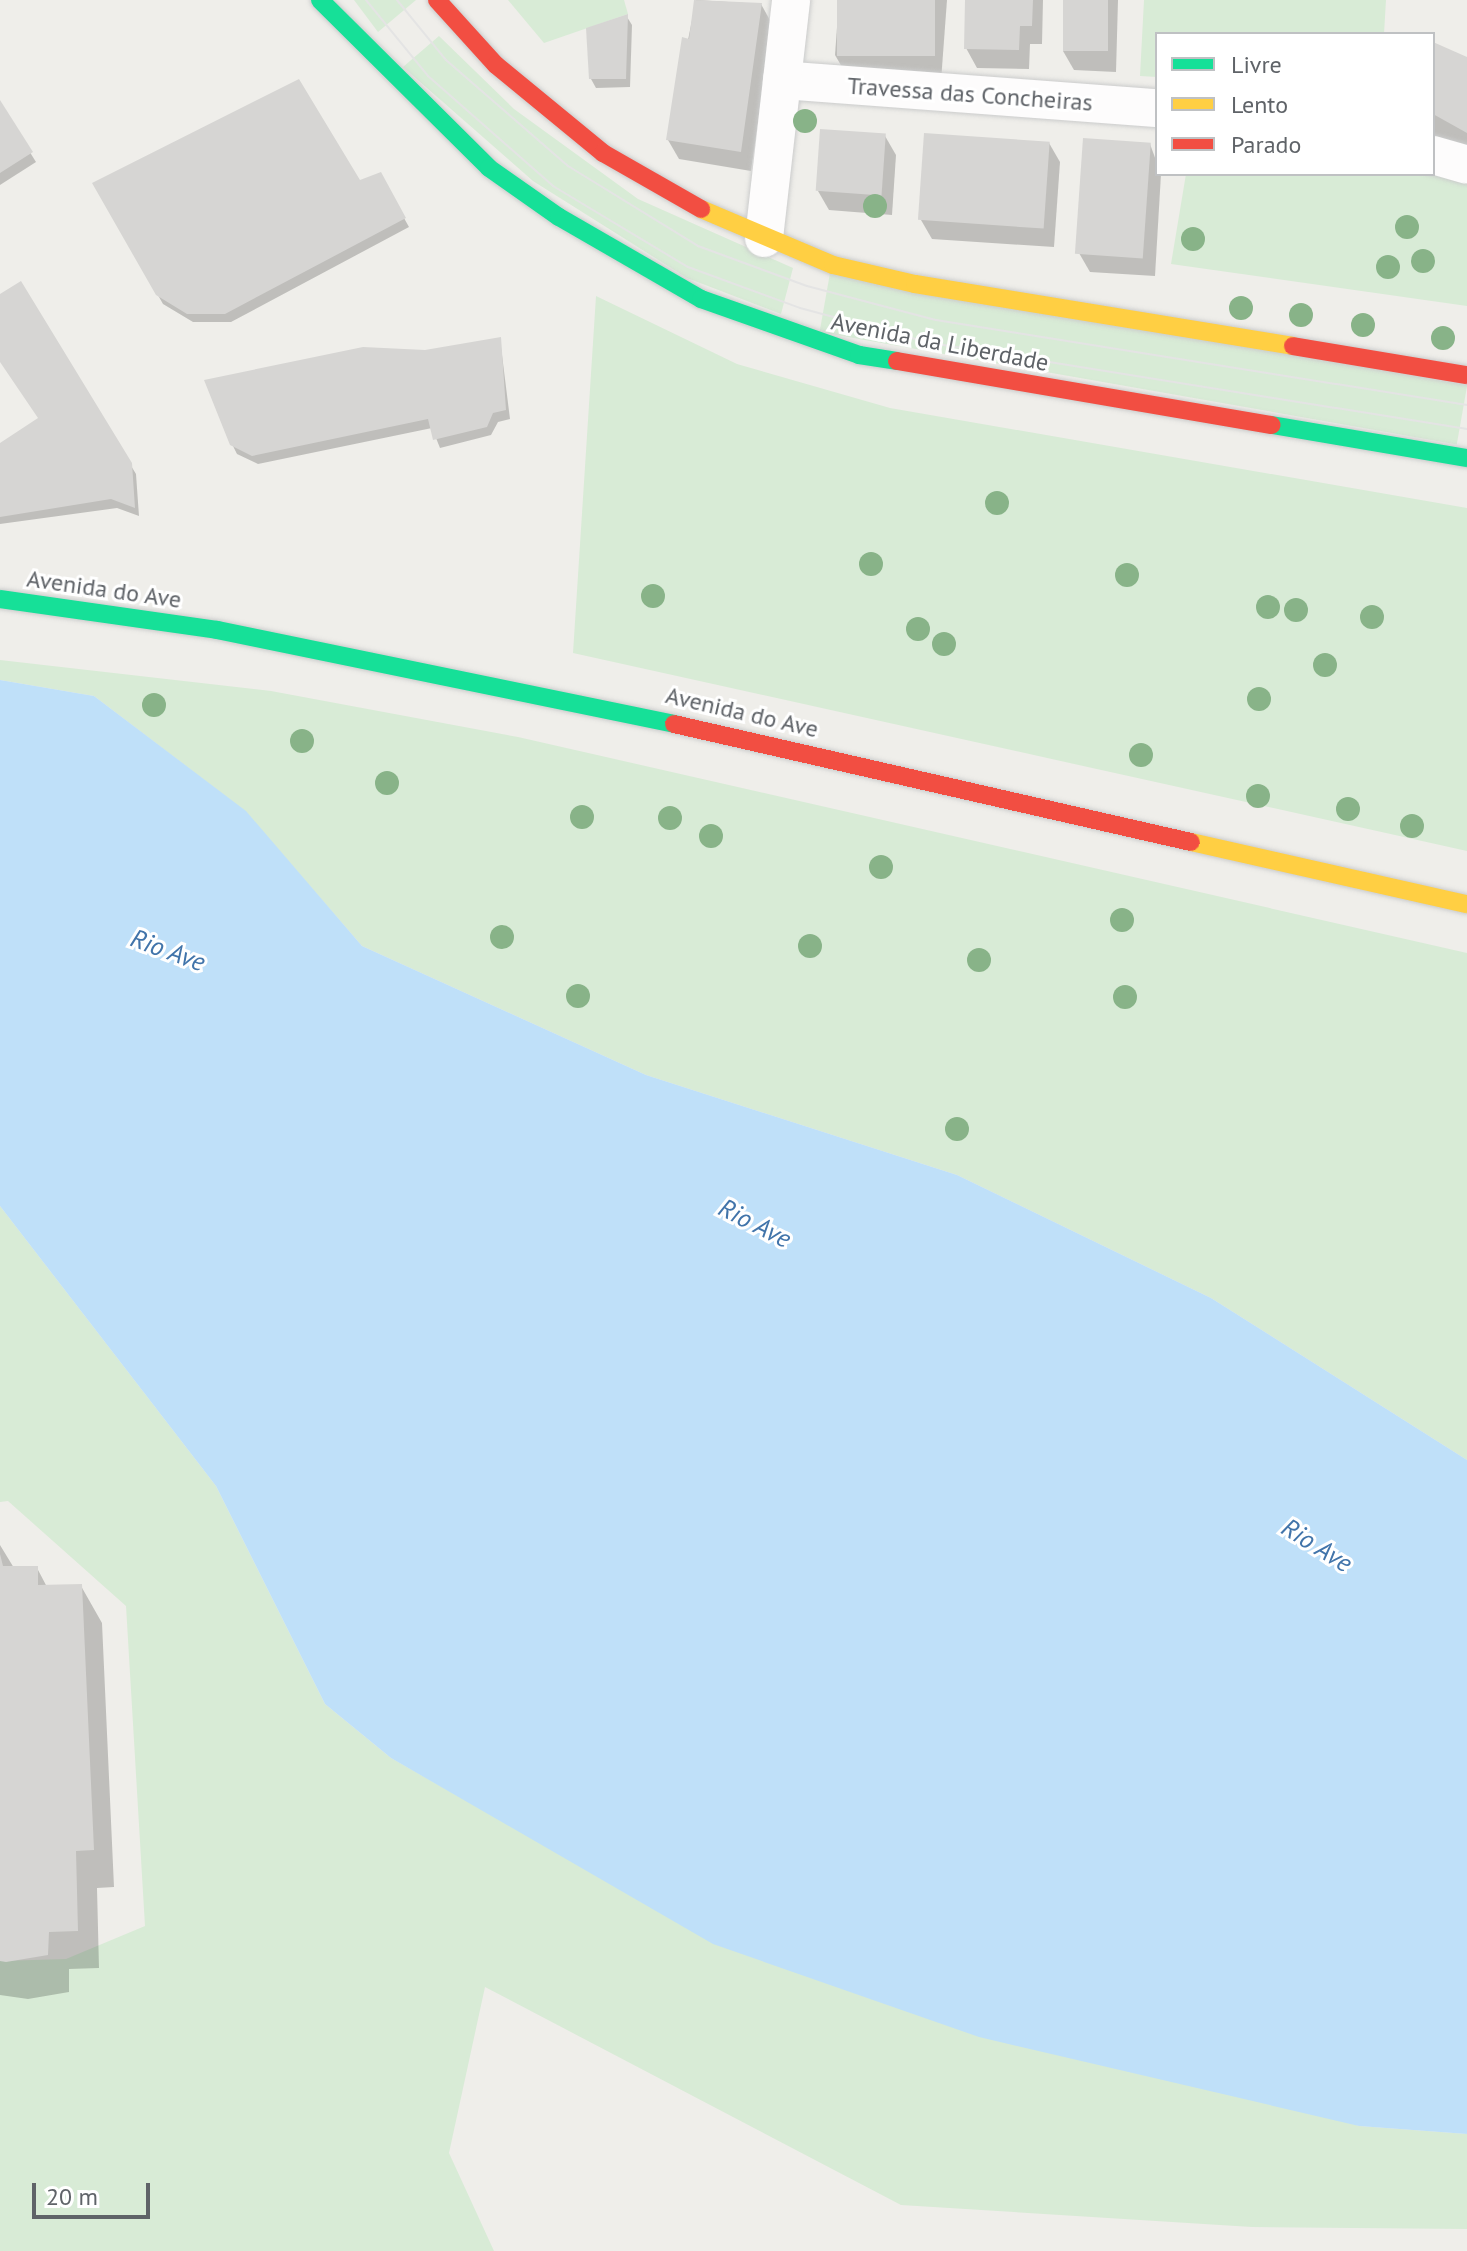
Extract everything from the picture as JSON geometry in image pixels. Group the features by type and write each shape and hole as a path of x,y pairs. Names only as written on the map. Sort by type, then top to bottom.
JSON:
{"street":[{"name":"Avenida da Liberdade","path":"320,0 489,168 559,217 701,299 859,355 1467,458"},
{"path":"437,0 496,65 603,153 672,197 833,265 915,284 1467,375"},
{"path":"764,238 791,0"},
{"name":"Travessa das Concheiras","path":"782,80 1155,108"},
{"path":"1435,156 1467,165"},
{"name":"Avenida do Ave","path":"0,599 217,630 473,679 1467,904"}],"green space":[{"path":"354,0 416,0 378,32"},
{"path":"508,0 624,0 628,14 544,43"},
{"path":"1144,0 1386,0 1384,32 1155,32 1155,77 1140,76"},
{"path":"439,36 514,109 638,199 793,268 781,314 687,278 533,181 403,67"},
{"path":"1435,175 1467,183 1467,306 1171,264 1186,176"},
{"path":"830,273 1467,385 1457,444 820,332"},
{"path":"596,296 737,364 890,408 1467,508 1467,851 573,653"},
{"path":"0,660 271,691 518,737 1467,953 1467,1460 1211,1298 957,1175 646,1075 362,946 245,811 94,696 0,680"},
{"path":"0,1206 216,1486 325,1704 391,1758 474,1805 1359,2126 1467,2134 1467,2229 1252,2227 901,2205 485,1987 449,2153 494,2251 0,2251 0,1961 66,1959 145,1926 126,1606 8,1501 0,1502"}],"water":[{"name":"Rio Ave","path":"0,680 94,696 246,811 362,946 646,1075 957,1175 1211,1298 1467,1460 1467,2134 1359,2126 979,2037 713,1944 391,1758 325,1704 216,1486 0,1206"}],"building":[{"path":"694,0 762,3 741,152 666,140 682,37 689,39"},
{"path":"837,0 935,0 935,56 837,56"},
{"path":"965,0 1033,0 1032,26 1020,26 1019,50 964,49"},
{"path":"1063,0 1108,0 1108,51 1063,51"},
{"path":"628,14 626,79 589,79 586,28"},
{"path":"1435,43 1467,57 1467,133 1435,115"},
{"path":"299,79 360,180 381,172 406,218 225,314 187,314 156,295 92,183"},
{"path":"0,100 33,152 0,173"},
{"path":"820,129 886,134 882,195 816,191"},
{"path":"924,133 1050,142 1044,229 918,220"},
{"path":"1083,138 1151,143 1143,258 1075,254"},
{"path":"21,281 132,463 135,508 111,499 0,517 0,443 38,418 0,362 0,294"},
{"path":"501,337 506,410 493,413 487,427 433,440 428,419 252,456 230,445 204,380 363,347 425,350"},
{"path":"0,1554 3,1566 38,1566 38,1585 82,1584 94,1850 76,1851 78,1931 49,1932 48,1955 6,1962 0,1961"}],"tram line":[{"path":"366,0 428,76 553,186 688,267 800,308 931,343 1467,429"},
{"path":"397,0 446,60 568,166 698,246 807,286 936,320 1467,405"}],"traffic: fast":[{"path":"320,0 489,168 559,217 701,299 859,355 897,361"},
{"path":"1272,425 1467,458"},
{"path":"0,599 217,630 674,724"}],"traffic: slow":[{"path":"701,209 833,265 915,284 1293,346"},
{"path":"1191,842 1467,904"}],"traffic: jam":[{"path":"437,0 496,65 603,153 701,209"},
{"path":"1293,346 1467,375"},
{"path":"897,361 1272,425"},
{"path":"674,724 1191,842"}]}
